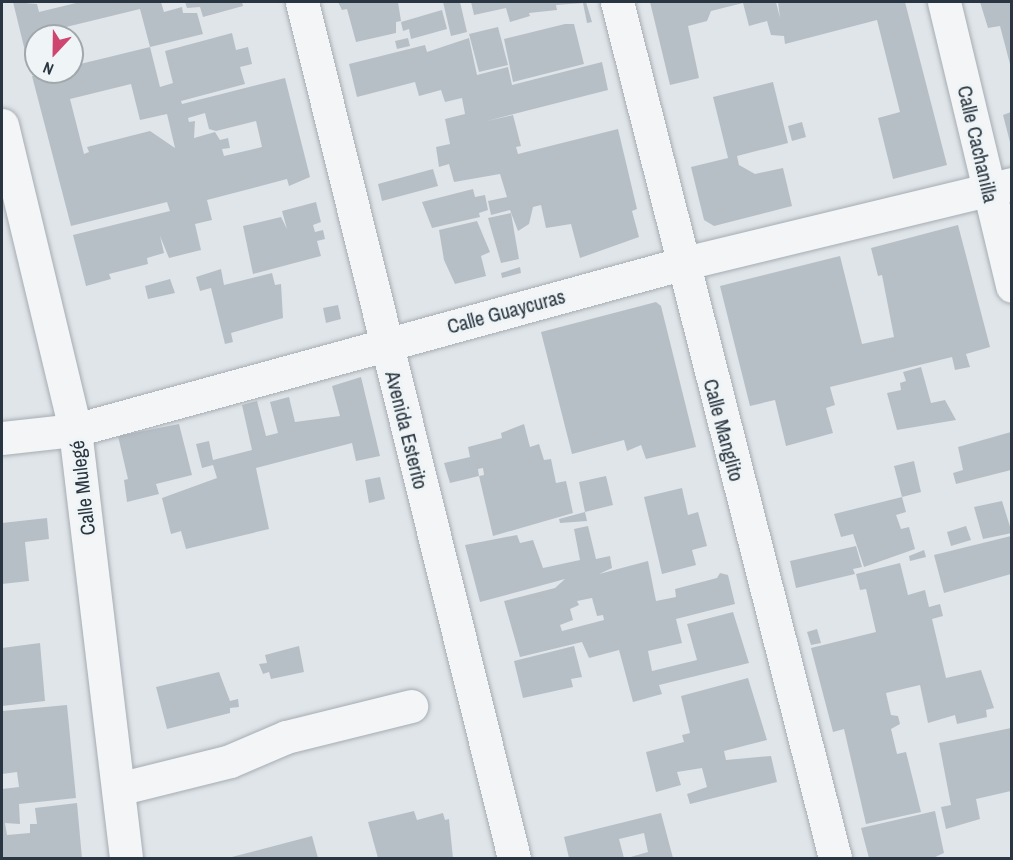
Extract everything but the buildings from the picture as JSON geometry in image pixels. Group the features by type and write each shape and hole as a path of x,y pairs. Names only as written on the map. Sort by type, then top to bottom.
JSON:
{"street":[{"name":"Avenida Esterito","path":"302,2 514,858"},
{"name":"Calle Manglito","path":"617,2 681,264 835,858"},
{"name":"Calle Cachanilla","path":"944,2 1000,188 1011,286"},
{"name":"Calle Mulegé","path":"2,125 75,430 126,858"},
{"name":"Calle Guaycuras","path":"2,438 75,430 681,264 1000,188"},
{"path":"118,789 231,761 286,737 411,706"}]}
